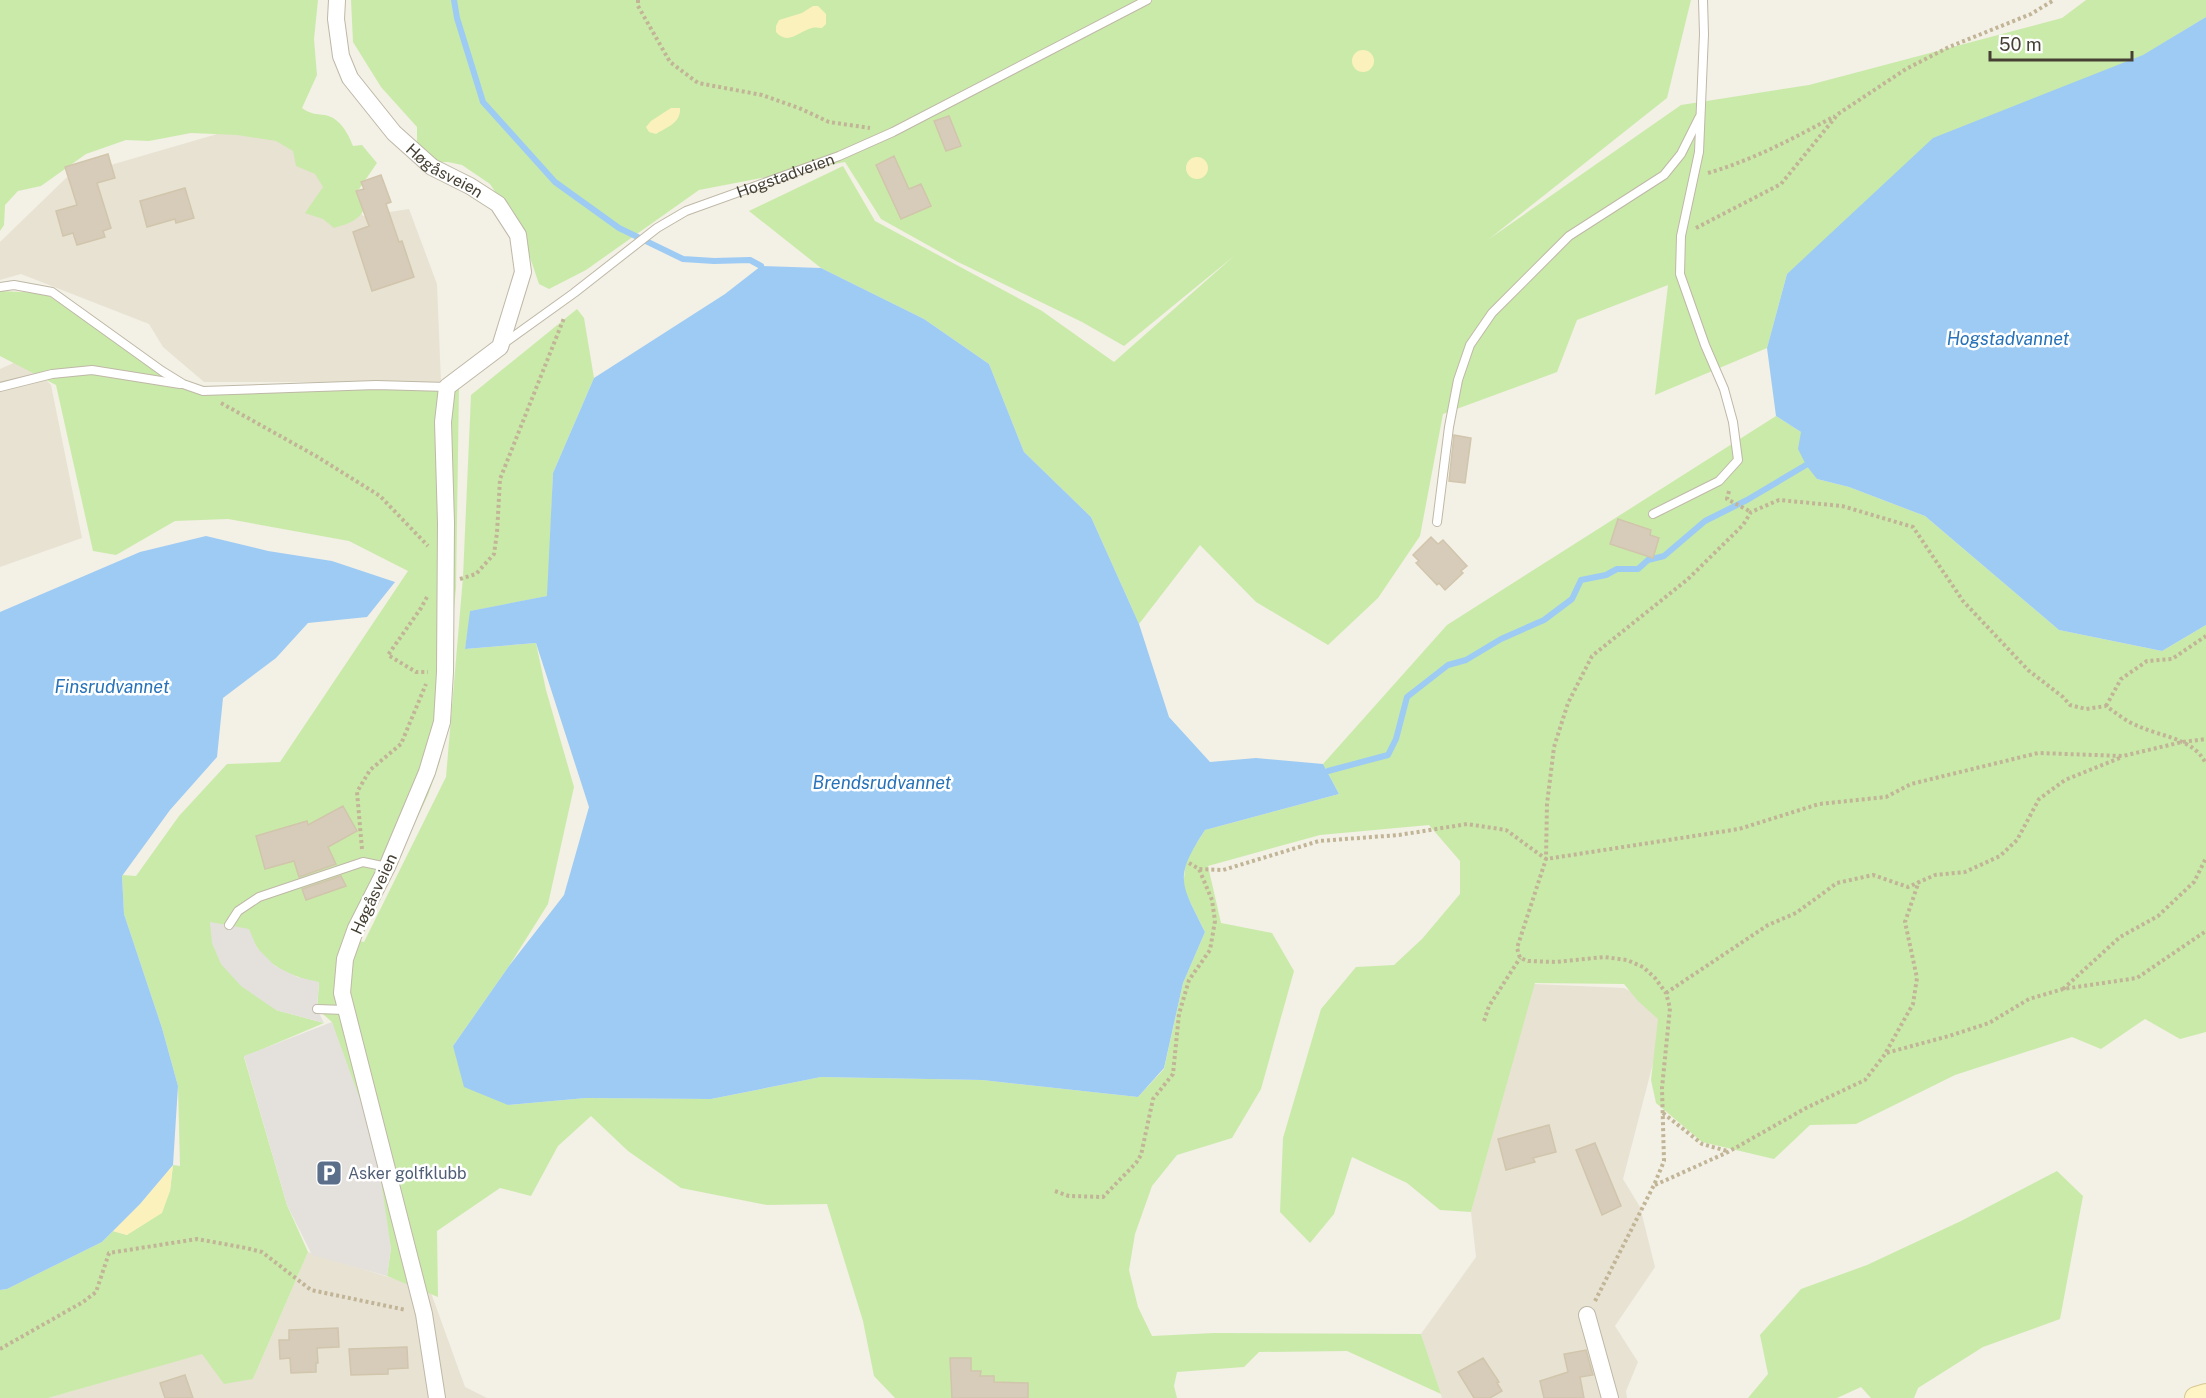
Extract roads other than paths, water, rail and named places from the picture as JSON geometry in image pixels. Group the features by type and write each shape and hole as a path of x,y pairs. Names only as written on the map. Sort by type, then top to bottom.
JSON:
{"main road":[{"path":"2196,1398 2206,1395"}],"street":[{"name":"Høgåsveien","path":"337,0 336,19 341,56 350,78 394,133 432,167 470,186 498,204 518,236 523,272 500,346"},
{"name":"Hogstadveien","path":"447,387 500,346"},
{"name":"Høgåsveien","path":"437,1398 424,1314 342,993 345,959 356,928 387,867 428,772 442,722 438,672 445,584 443,422 447,387"},
{"path":"1587,1315 1610,1398"}],"lane":[{"name":"Hogstadveien","path":"500,346 574,293 657,228 686,211 839,156 880,138 1147,0"},
{"path":"1653,514 1719,481 1738,460 1724,389 1705,345 1680,274 1681,236 1699,152 1704,34 1703,0"},
{"path":"1437,522 1449,428 1458,380 1470,345 1492,313 1569,236 1664,175 1681,154 1700,115"},
{"path":"0,287 14,285 52,292 183,384"},
{"path":"0,387 52,374 92,370 183,384 203,391 376,385 447,387"},
{"path":"229,925 238,911 259,897 363,862 387,867"},
{"path":"316,1009 345,1011"}],"water":[{"name":"Hogstadvannet","path":"2206,17 2206,625 2162,651 2059,630 1925,516 1849,487 1817,479 1806,465 1798,449 1801,432 1776,416 1767,348 1787,274 1933,138 2143,55"},
{"name":"Brendsrudvannet","path":"761,266 821,268 924,319 989,364 1024,452 1091,517 1139,624 1169,717 1210,762 1256,758 1323,764 1339,794 1205,830 1188,860 1184,881 1190,902 1205,932 1183,983 1164,1068 1138,1097 982,1080 821,1077 711,1099 586,1098 508,1105 464,1087 453,1046 509,966 564,895 589,807 536,643 465,649 470,611 547,596 553,473 594,378 725,294"},
{"name":"Finsrudvannet","path":"206,536 268,551 332,561 395,582 367,617 308,623 276,658 223,698 217,757 170,810 122,876 124,914 162,1028 178,1086 173,1165 140,1204 102,1242 7,1289 0,1290 0,612 140,552"}],"waterway":[{"path":"454,0 457,18 483,102 555,182 619,228 683,259 750,260 761,266"},
{"path":"1328,771 1388,755 1396,739 1407,697 1448,665 1466,660 1501,639 1544,620 1572,599 1581,580 1606,575 1617,569 1638,569 1648,560 1664,556 1705,521 1747,500 1806,465"}],"place":[{"name":"Asker golfklubb","path":"329,1173"}]}
